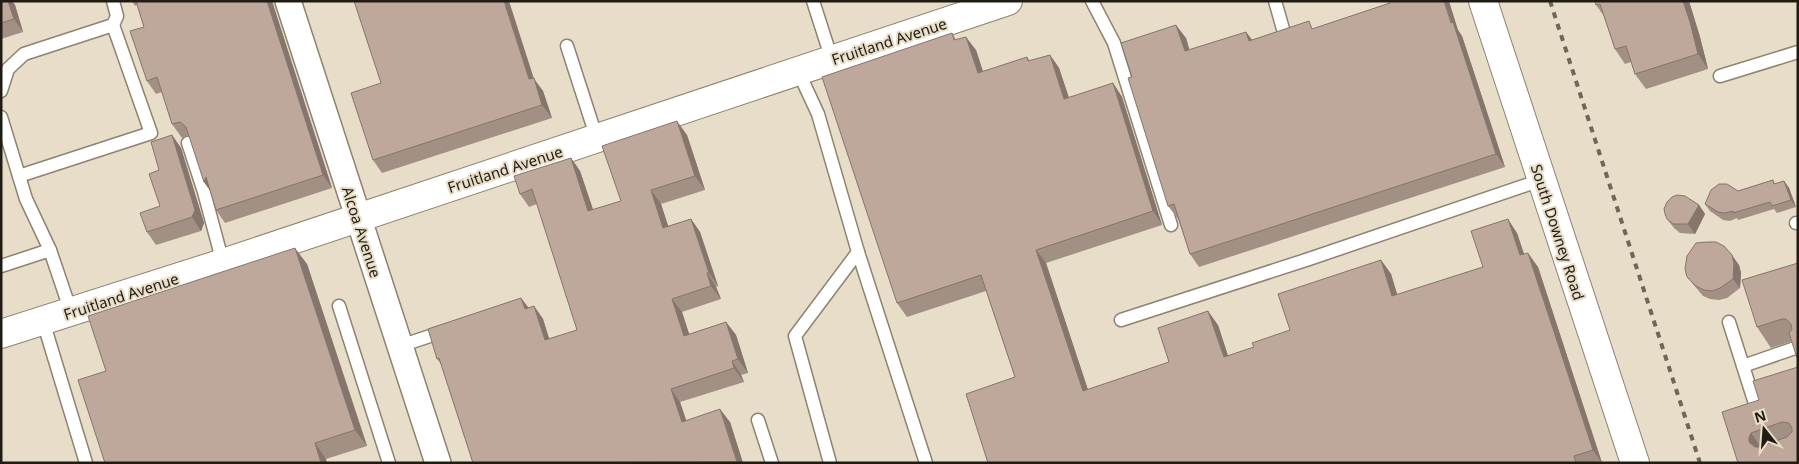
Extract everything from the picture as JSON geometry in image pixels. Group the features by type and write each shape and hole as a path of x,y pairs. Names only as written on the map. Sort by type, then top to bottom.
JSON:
{"street":[{"name":"Alcoa Avenue","path":"288,1 438,463"},
{"name":"Fruitland Avenue","path":"1,334 597,139 1008,1"},
{"name":"South Downey Road","path":"1483,1 1634,463"}],"lane":[{"path":"19,176 151,133 113,25 117,16 113,1"},
{"path":"813,1 832,60"},
{"path":"1092,1 1114,44 1171,225"},
{"path":"1275,1 1283,29"},
{"path":"1,91 8,69 24,54 113,25"},
{"path":"567,46 597,139"},
{"path":"1720,76 1798,52"},
{"path":"798,71 818,114 858,252 926,463"},
{"path":"1,117 26,199 50,250 71,312"},
{"path":"188,143 204,192 222,263"},
{"path":"1121,320 1309,259 1541,180"},
{"path":"1,266 50,250"},
{"path":"830,463 795,336 858,252"},
{"path":"340,306 389,463"},
{"path":"43,321 86,463"},
{"path":"1729,322 1757,410"},
{"path":"400,346 459,327"},
{"path":"1743,366 1798,348"},
{"path":"758,420 772,463"}],"building":[{"path":"1,1 8,1 14,19 1,23"},
{"path":"136,1 267,1 323,175 216,210 206,177 204,182 186,127 180,122 172,124 157,77 147,81 130,31 144,27"},
{"path":"354,1 504,1 529,79 534,78 542,105 373,160 351,93 381,83"},
{"path":"1390,1 1444,1 1451,23 1453,22 1496,154 1190,254 1174,204 1168,206 1128,78 1132,77 1121,43 1176,25 1185,51 1246,32 1249,41 1309,21 1312,29 1390,3"},
{"path":"1595,1 1683,1 1698,54 1635,74 1626,46 1615,49 1600,4 1596,5"},
{"path":"952,33 954,40 966,37 978,73 1027,57 1028,61 1050,55 1064,99 1113,83 1153,211 1036,250 1083,391 1169,362 1158,328 1208,311 1224,357 1254,347 1252,343 1290,330 1278,294 1381,260 1392,296 1483,267 1471,231 1508,219 1520,255 1528,253 1593,450 1574,456 1576,463 988,463 966,394 1015,377 981,275 897,303 822,77"},
{"path":"677,121 695,176 651,190 663,228 691,219 709,273 707,273 711,286 672,299 684,336 726,322 738,359 732,361 734,368 671,389 682,422 720,409 737,462 473,463 428,329 521,298 525,309 534,306 545,340 577,330 532,189 520,194 514,176 571,158 588,211 621,201 602,146"},
{"path":"172,135 195,210 192,217 147,232 140,213 160,206 149,174 159,170 151,142"},
{"path":"1773,180 1774,184 1784,181 1791,200 1772,206 1770,202 1733,213 1733,211 1718,212 1705,204 1711,190 1719,184 1727,184 1738,191"},
{"path":"1677,195 1685,196 1699,205 1688,224 1673,224 1667,219 1665,214 1664,209 1667,202"},
{"path":"1716,242 1724,246 1732,255 1734,264 1733,279 1712,291 1696,286 1687,277 1685,269 1687,256 1696,243"},
{"path":"295,248 355,430 315,443 321,463 105,463 78,380 106,371 88,316"},
{"path":"1798,263 1798,361 1789,333 1792,329 1791,324 1786,319 1782,319 1757,327 1742,280"},
{"path":"1798,367 1798,463 1738,463 1722,412 1759,400 1753,381","holes":["1782,422 1789,423 1792,432 1787,437 1759,447 1755,447 1749,442 1751,433"]}],"railway":[{"path":"1550,1 1700,463"}]}
